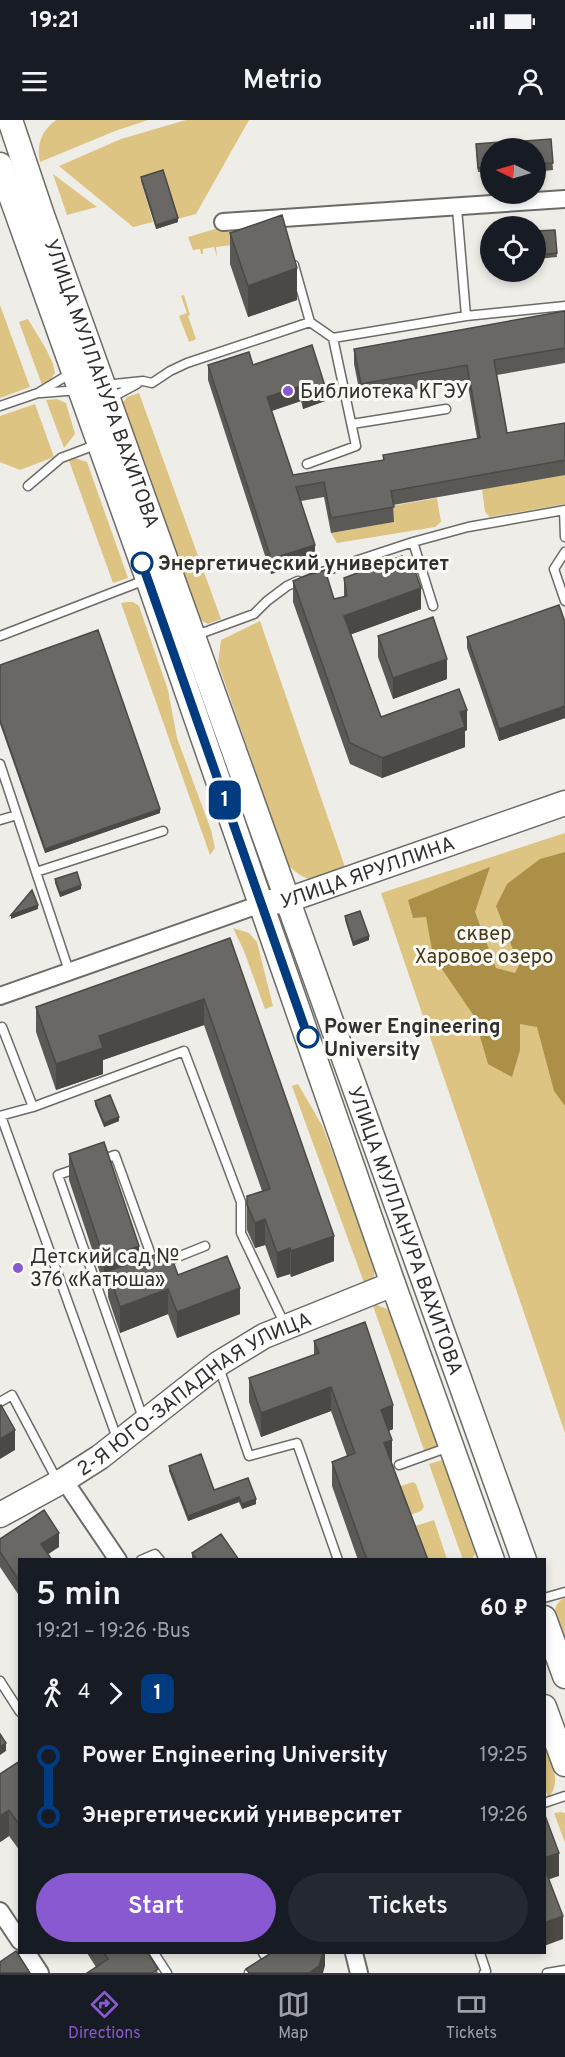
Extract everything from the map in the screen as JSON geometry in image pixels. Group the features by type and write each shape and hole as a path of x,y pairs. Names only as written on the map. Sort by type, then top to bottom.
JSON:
{"main road":[{"name":"УЛИЦА МУЛЛАНУРА ВАХИТОВА","path":"9,120 523,1558"},
{"name":"УЛИЦА МУЛЛАНУРА ВАХИТОВА","path":"0,165 148,579 393,1284 491,1558"},
{"name":"УЛИЦА ЯРУЛЛИНА","path":"261,904 288,900 565,803"},
{"name":"2-Я ЮГО-ЗАПАДНАЯ УЛИЦА","path":"0,1515 61,1482 100,1457 218,1364 264,1335 393,1284"},
{"path":"546,1624 565,1676"},
{"path":"546,1712 565,1764"}],"street":[{"path":"223,222 283,224 565,199"},
{"name":"УЛИЦА ЯРУЛЛИНА","path":"0,996 261,904"},
{"path":"61,1482 116,1558"},
{"path":"0,1911 18,1938"},
{"path":"28,1954 40,1973"},
{"path":"354,1954 359,1973"}],"lane":[{"path":"457,208 466,316"},
{"path":"291,254 310,322 333,338 356,446 308,464"},
{"path":"333,338 466,316 565,306"},
{"path":"106,392 143,381 152,383 187,363 310,322"},
{"path":"0,406 77,381"},
{"path":"38,393 77,381"},
{"path":"106,392 143,381"},
{"path":"352,424 447,409"},
{"path":"28,486 61,458 98,444"},
{"path":"307,578 468,526 565,510 565,537"},
{"path":"413,542 432,606"},
{"path":"565,552 554,569 565,601"},
{"path":"0,636 148,579"},
{"path":"194,636 254,614 273,596 298,581"},
{"path":"0,764 69,971"},
{"path":"0,820 17,815"},
{"path":"36,872 163,831"},
{"path":"2,1026 33,1107"},
{"path":"118,1442 1,1116 33,1107 184,1051 241,1202 241,1233 286,1326"},
{"path":"144,1421 58,1175 115,1155 151,1269 205,1246"},
{"path":"100,1293 110,1289"},
{"path":"218,1364 249,1455 297,1443 337,1558"},
{"path":"0,1402 12,1395 61,1482"},
{"path":"399,1465 451,1446"},
{"path":"146,1558 155,1554 158,1558"},
{"path":"546,1598 565,1592"},
{"path":"0,1681 18,1709"},
{"path":"546,1802 565,1796"},
{"path":"155,1954 167,1973"},
{"path":"249,1973 268,1961 263,1954"},
{"path":"480,1954 485,1972 497,1973"},
{"path":"547,1973 565,1970"}],"green space":[{"path":"56,120 148,120 40,162 41,138"},
{"path":"186,120 249,120 196,214 177,219 141,181 153,222 133,227 59,166 121,139"},
{"path":"53,174 97,207 67,215"},
{"path":"268,224 240,244 216,247 217,257 214,247 203,249 203,254 200,249 193,250 188,237 222,227"},
{"path":"184,295 196,339 189,342 179,316 187,313 181,296"},
{"path":"0,305 30,387 0,398"},
{"path":"28,319 46,349 55,373 49,382 42,385 19,322"},
{"path":"139,393 221,619 208,624 202,621 197,613 121,405 127,397"},
{"path":"57,399 66,403 75,434 64,448 46,400"},
{"path":"35,404 54,457 20,470 0,462 0,416"},
{"path":"72,457 87,462 128,578 113,583 68,458"},
{"path":"565,474 565,504 490,517 485,512 482,489"},
{"path":"437,498 441,522 435,527 337,543 331,533 393,522 391,506"},
{"path":"133,602 139,606 168,690 177,738 211,830 215,848 210,855 121,603"},
{"path":"260,621 346,870 316,880 303,877 288,865 218,663 221,640"},
{"name":"сквер Харовое озеро","path":"565,833 565,1433 381,893"},
{"path":"233,928 249,933 257,942 273,1006 265,1009"},
{"path":"298,1084 323,1127 373,1261 374,1276 366,1288 292,1086"},
{"path":"372,1303 387,1309 392,1317 439,1449 425,1453"},
{"path":"442,1460 475,1549 472,1558 462,1558 429,1464"},
{"path":"413,1482 416,1484 424,1507 421,1511 399,1519 389,1490"},
{"path":"434,1520 447,1558 412,1558 403,1530"},
{"path":"565,1598 565,1642 555,1612 559,1601"},
{"path":"546,1750 555,1778 555,1785 548,1798"},
{"path":"554,1813 565,1813 565,1843"}],"shaded area":[{"path":"565,852 565,1106 554,1091 537,1027 520,1024 520,1050 512,1077 488,1064 474,1016 433,956 426,917 413,918 408,900 490,867 475,912 496,968 515,973 519,965 496,906 507,884 540,859"}],"building":[{"path":"546,139 551,139 553,163 546,163"},
{"path":"476,144 480,144 480,168 478,168"},
{"path":"163,170 178,218 156,225 141,177"},
{"path":"282,215 297,268 248,286 230,233"},
{"path":"546,230 555,230 557,253 546,254"},
{"path":"565,311 565,348 494,360 507,433 565,423 565,460 391,491 394,507 331,518 324,482 296,487 315,545 271,559 208,365 249,352 253,365 312,345 325,386 303,394 301,386 267,397 293,475 384,460 383,455 480,438 467,365 361,384 354,349"},
{"path":"402,556 408,571 414,568 421,588 344,616 381,717 459,689 467,710 460,712 465,727 382,758 350,743 293,581 325,570 334,599 347,596 344,578"},
{"path":"559,605 565,622 565,706 499,729 467,637"},
{"path":"433,617 447,659 393,678 378,636"},
{"path":"98,630 160,809 45,849 0,720 0,665"},
{"path":"77,872 81,885 60,893 55,879"},
{"path":"32,890 38,905 11,915"},
{"path":"360,911 369,936 353,942 345,916"},
{"path":"230,938 334,1236 291,1251 290,1248 277,1253 265,1219 255,1223 247,1205 247,1196 270,1189 204,999 99,1036 103,1048 56,1064 36,1007"},
{"path":"110,1095 119,1117 104,1123 95,1101"},
{"path":"104,1142 139,1246 104,1259 69,1154"},
{"path":"169,1250 178,1275 227,1256 240,1288 177,1312 168,1289 120,1307 108,1271"},
{"path":"365,1322 393,1405 381,1410 392,1440 384,1443 427,1558 366,1558 332,1462 355,1453 331,1387 261,1413 249,1378 319,1353 314,1341"},
{"path":"0,1406 15,1430 0,1439"},
{"path":"201,1454 214,1490 248,1478 256,1499 242,1504 239,1497 188,1516 169,1466"},
{"path":"44,1510 59,1533 41,1544 51,1558 18,1558 18,1579 0,1552 0,1539"},
{"path":"221,1534 238,1558 196,1558 192,1553"},
{"path":"0,1734 6,1743 0,1747"},
{"path":"18,1762 18,1823 9,1810 0,1816 0,1774"},
{"path":"546,1818 559,1853 546,1857"},
{"path":"546,1872 563,1916 546,1922"},
{"path":"16,1951 30,1973 0,1973 0,1962"},
{"path":"105,1954 149,1954 158,1969 152,1973 87,1973 108,1959"},
{"path":"269,1954 323,1954 319,1966 309,1973 249,1973 246,1969"}],"bus line":[{"name":"1","path":"142,563 308,1037"}],"place":[{"name":"Библиотека КГЭУ","path":"288,391"},
{"name":"Энергетический университет","path":"142,563"},
{"name":"Power Engineering University","path":"308,1037"},
{"name":"Детский сад № 376 «Катюша»","path":"18,1268"}]}
